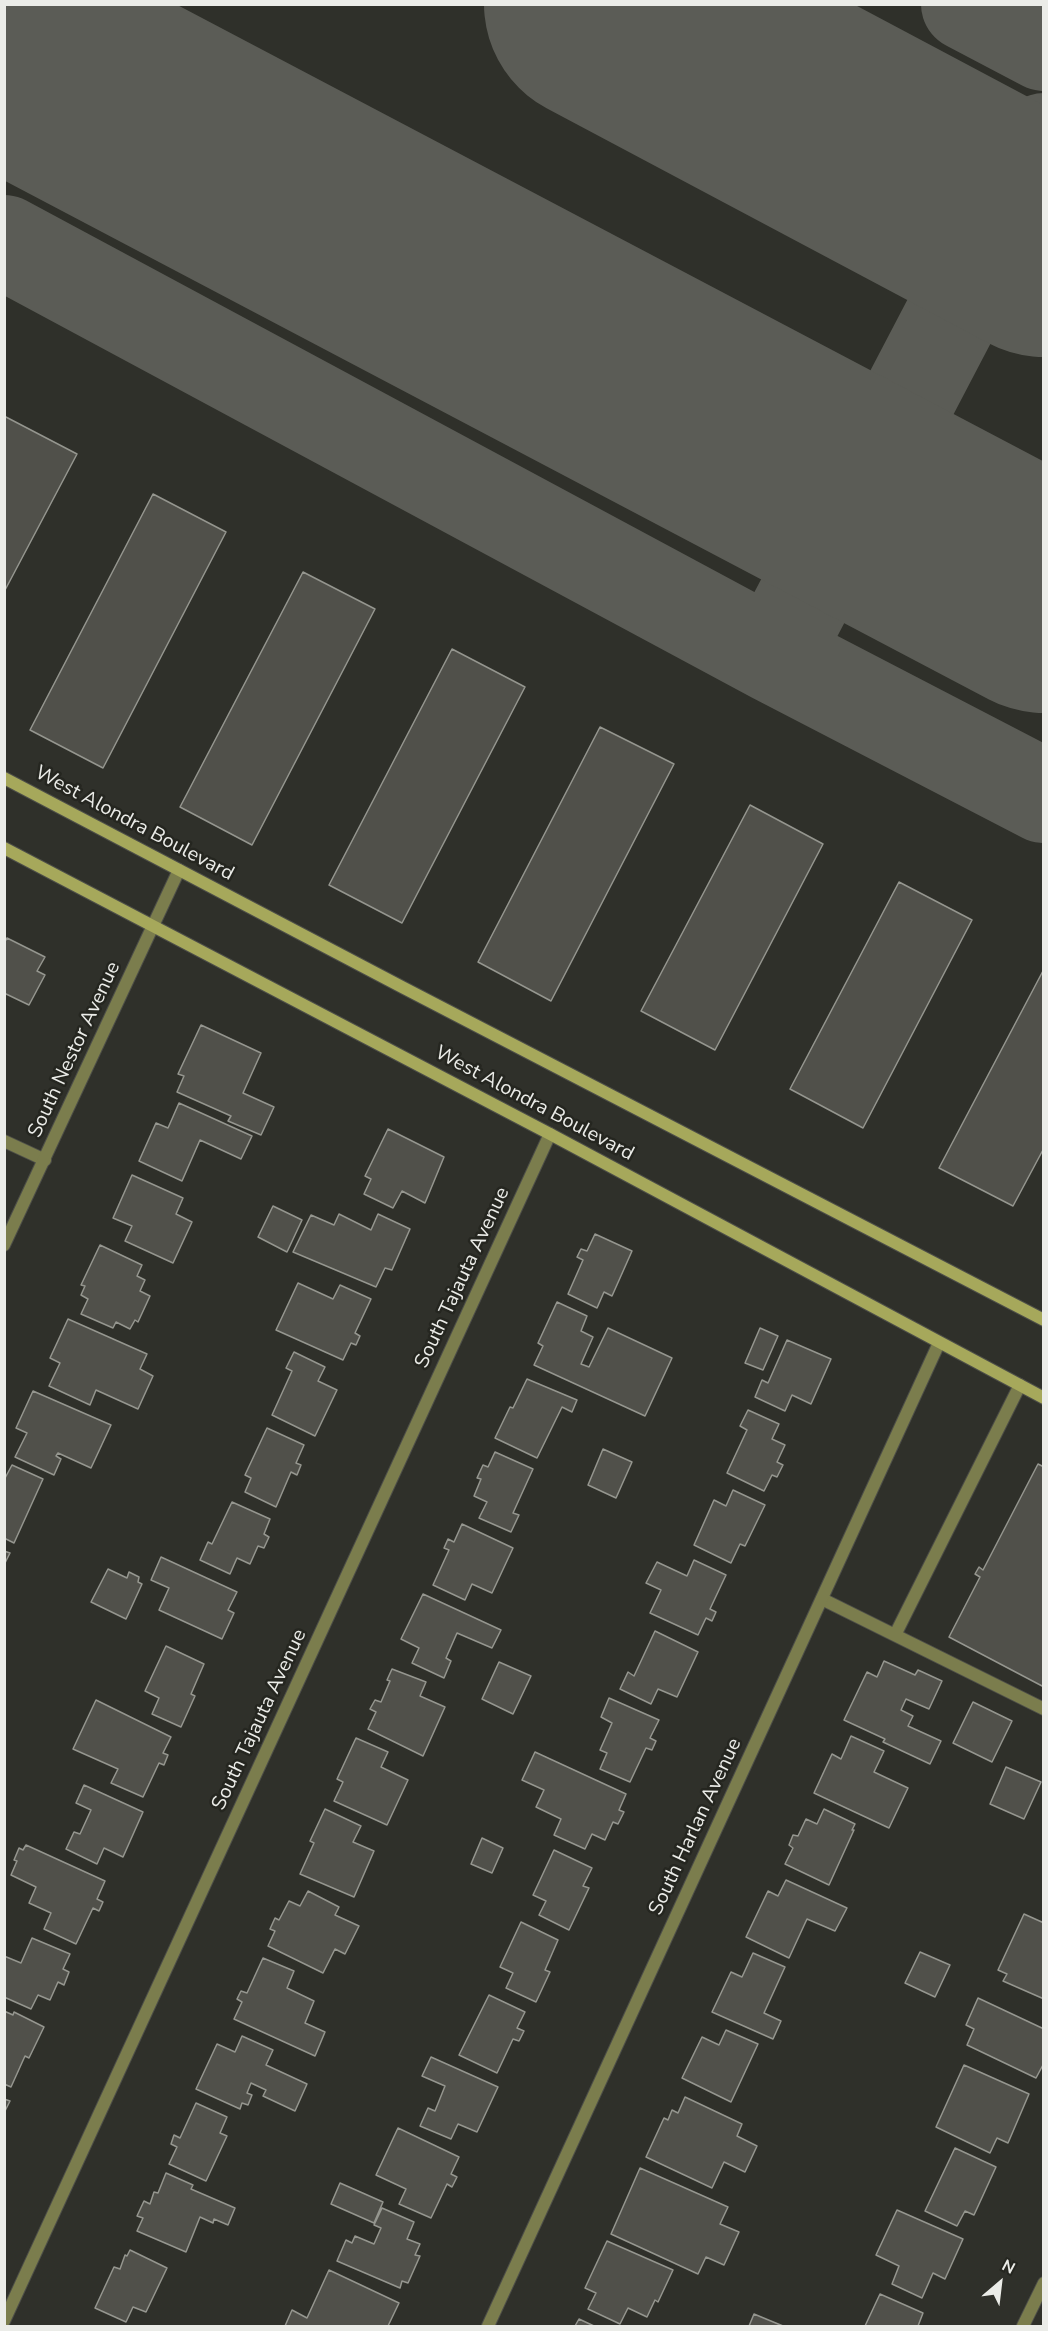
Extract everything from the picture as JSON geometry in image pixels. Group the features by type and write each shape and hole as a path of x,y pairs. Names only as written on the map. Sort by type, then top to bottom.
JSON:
{"main road":[{"name":"West Alondra Boulevard","path":"4,778 1044,1320"},
{"name":"West Alondra Boulevard","path":"4,848 550,1134 1044,1398"}],"street":[{"name":"South Nestor Avenue","path":"4,1245 179,870"},
{"name":"South Tajauta Avenue","path":"4,2321 550,1134"},
{"path":"4,1141 45,1160"},
{"name":"South Harlan Avenue","path":"488,2326 939,1343"},
{"path":"895,1635 1020,1385"},
{"path":"822,1599 1044,1709"},
{"path":"1023,2326 1044,2283"}],"building":[{"path":"4,416 77,454 4,592"},
{"path":"153,494 226,532 103,768 30,730"},
{"path":"303,572 375,609 252,845 180,807"},
{"path":"452,649 525,687 402,923 329,885"},
{"path":"600,727 674,764 551,1001 478,962"},
{"path":"750,805 823,844 715,1050 641,1011"},
{"path":"899,882 972,920 863,1128 790,1089"},
{"path":"7,938 45,957 37,971 45,975 29,1005 4,993 4,943"},
{"path":"1044,969 1044,1148 1013,1206 939,1168"},
{"path":"201,1025 261,1053 243,1093 274,1107 261,1135 228,1121 231,1116 177,1092 184,1076 178,1074"},
{"path":"179,1103 252,1136 241,1159 200,1140 182,1181 139,1161 156,1123 168,1128"},
{"path":"388,1129 444,1157 425,1203 402,1191 393,1208 364,1194 371,1179 365,1176"},
{"path":"132,1175 183,1198 176,1214 192,1222 173,1263 125,1241 132,1226 113,1218"},
{"path":"273,1206 302,1220 287,1252 258,1237"},
{"path":"339,1214 371,1230 378,1214 410,1229 392,1270 385,1268 376,1287 293,1252 311,1215 334,1225"},
{"path":"595,1234 632,1251 612,1296 604,1292 597,1308 568,1294 583,1260 577,1257 581,1249 587,1251"},
{"path":"100,1245 142,1265 137,1276 145,1280 140,1291 150,1296 138,1322 135,1320 130,1329 116,1322 113,1328 81,1314 88,1299 81,1295 85,1286 81,1285"},
{"path":"298,1283 333,1299 340,1285 371,1299 355,1333 360,1336 356,1345 351,1343 343,1360 276,1330"},
{"path":"557,1302 587,1316 581,1331 593,1337 581,1364 589,1367 608,1328 672,1358 645,1416 534,1365 543,1346 538,1343"},
{"path":"68,1319 147,1354 140,1369 153,1376 138,1409 96,1390 90,1405 49,1386 60,1363 50,1358"},
{"path":"760,1328 778,1336 763,1370 745,1363"},
{"path":"787,1340 831,1359 811,1404 792,1395 785,1411 755,1397 762,1380 768,1383"},
{"path":"294,1352 325,1367 318,1381 337,1390 315,1436 272,1415 292,1371 286,1368"},
{"path":"527,1379 577,1400 572,1412 562,1407 537,1458 495,1438"},
{"path":"33,1391 111,1425 91,1468 58,1453 56,1456 61,1459 54,1475 15,1457 27,1433 16,1428"},
{"path":"748,1410 779,1424 772,1439 785,1445 777,1462 783,1465 777,1477 772,1475 764,1491 727,1473 747,1430 740,1426"},
{"path":"267,1428 304,1445 296,1463 301,1465 297,1475 291,1472 276,1507 245,1492 251,1478 245,1475"},
{"path":"603,1449 632,1462 616,1498 588,1485"},
{"path":"495,1452 533,1469 513,1513 519,1515 511,1532 479,1518 487,1502 474,1496 481,1479 477,1478 483,1465 488,1467"},
{"path":"1038,1464 1044,1467 1044,1687 949,1637 980,1577 975,1574 979,1567 983,1570"},
{"path":"12,1465 43,1479 14,1543 4,1538 4,1480"},
{"path":"733,1490 765,1505 745,1546 740,1544 731,1563 694,1545 714,1500 726,1506"},
{"path":"232,1502 270,1519 264,1534 269,1537 264,1548 258,1546 250,1564 237,1558 230,1574 200,1560 208,1542 212,1544"},
{"path":"462,1524 513,1548 492,1593 472,1584 465,1600 433,1585 449,1550 444,1548 448,1539 454,1542"},
{"path":"4,1551 10,1553 4,1565"},
{"path":"161,1557 237,1592 228,1610 234,1613 222,1639 159,1610 169,1588 151,1580"},
{"path":"694,1560 726,1575 710,1609 716,1612 712,1621 706,1618 698,1635 650,1613 661,1590 646,1583 657,1562 687,1576"},
{"path":"108,1569 127,1578 129,1572 139,1577 138,1582 142,1584 126,1619 91,1602"},
{"path":"423,1594 501,1630 492,1648 457,1633 446,1658 451,1661 444,1678 412,1663 419,1648 401,1639"},
{"path":"655,1631 698,1652 677,1697 658,1689 651,1704 620,1689 628,1672 634,1676"},
{"path":"166,1646 204,1664 191,1694 195,1696 181,1727 152,1714 159,1698 145,1691"},
{"path":"884,1661 915,1675 918,1670 942,1681 929,1709 906,1699 901,1710 913,1716 908,1726 941,1741 930,1764 883,1742 885,1739 844,1720 867,1672 877,1677"},
{"path":"499,1662 531,1676 513,1714 482,1699"},
{"path":"392,1669 426,1682 420,1696 445,1707 423,1756 368,1729 376,1712 370,1709 375,1700 381,1702 390,1681 387,1680"},
{"path":"609,1698 659,1720 650,1738 656,1741 652,1750 646,1748 630,1782 600,1769 607,1753 600,1750 612,1723 601,1717"},
{"path":"96,1700 171,1737 163,1753 168,1755 164,1765 159,1763 143,1797 111,1783 118,1769 73,1749"},
{"path":"973,1702 1012,1721 992,1762 953,1743"},
{"path":"851,1736 884,1751 874,1772 908,1788 889,1828 814,1793 832,1754 841,1759"},
{"path":"356,1738 388,1752 381,1767 408,1780 387,1825 334,1801 343,1782 337,1779"},
{"path":"535,1752 626,1794 619,1810 624,1812 618,1824 613,1822 605,1840 592,1834 585,1849 554,1835 561,1819 536,1807 544,1790 522,1780"},
{"path":"1006,1767 1041,1782 1024,1819 990,1804"},
{"path":"84,1785 143,1812 123,1857 104,1848 97,1864 66,1849 74,1832 80,1834 91,1810 76,1803"},
{"path":"325,1809 361,1826 353,1842 374,1851 354,1897 300,1874 314,1843 310,1841"},
{"path":"824,1809 855,1824 829,1885 785,1864 793,1848 789,1845 793,1835 798,1836 806,1819 817,1824"},
{"path":"482,1838 503,1848 492,1873 471,1864"},
{"path":"26,1845 105,1881 97,1899 103,1902 99,1911 93,1908 76,1944 44,1929 51,1913 29,1903 36,1887 11,1875 19,1848 23,1850"},
{"path":"554,1850 592,1868 583,1886 589,1888 569,1930 539,1915 546,1901 533,1895"},
{"path":"786,1880 847,1908 835,1931 807,1919 789,1958 746,1937 768,1891 778,1896"},
{"path":"308,1891 339,1907 335,1915 359,1926 345,1954 335,1949 323,1973 268,1946 275,1931 270,1929 275,1918 279,1920 289,1901 300,1906"},
{"path":"1024,1914 1044,1923 1044,1999 1003,1981 1007,1974 998,1970"},
{"path":"521,1922 558,1940 545,1970 550,1972 536,2002 506,1988 513,1973 500,1967"},
{"path":"32,1938 70,1954 63,1969 69,1972 64,1985 58,1982 50,2000 38,1995 31,2009 4,1997 4,1956 21,1963"},
{"path":"920,1952 950,1965 935,1997 905,1983"},
{"path":"753,1953 785,1967 764,2013 781,2021 773,2039 712,2012 731,1972 742,1977"},
{"path":"263,1958 294,1971 287,1988 314,2001 305,2023 325,2032 315,2056 234,2019 242,2002 237,1999 241,1991 247,1993"},
{"path":"489,1995 525,2012 517,2028 524,2031 519,2041 513,2039 497,2073 459,2055"},
{"path":"978,1998 1044,2029 1044,2063 1036,2078 967,2045 974,2029 966,2025"},
{"path":"4,2011 13,2015 14,2012 44,2027 29,2058 25,2056 11,2087 4,2084"},
{"path":"726,2030 758,2044 731,2102 682,2078 702,2037 719,2045"},
{"path":"242,2036 273,2050 266,2065 307,2084 295,2111 263,2096 266,2090 251,2083 247,2093 252,2095 248,2105 242,2103 240,2109 196,2089 217,2044 235,2052"},
{"path":"431,2057 498,2087 477,2132 458,2124 451,2139 420,2126 428,2108 435,2111 445,2086 422,2076"},
{"path":"964,2065 1029,2094 1008,2143 997,2138 990,2153 936,2127"},
{"path":"685,2097 742,2124 737,2136 757,2146 745,2172 724,2162 712,2188 646,2157 664,2118 668,2120 672,2110 678,2113"},
{"path":"4,2099 10,2101 4,2113"},
{"path":"196,2103 227,2117 220,2133 227,2136 206,2181 169,2164 177,2147 171,2144 174,2135 180,2138"},
{"path":"398,2128 459,2157 451,2174 457,2177 452,2187 447,2184 431,2218 399,2204 406,2189 376,2175"},
{"path":"955,2148 996,2167 974,2215 965,2211 957,2226 925,2211"},
{"path":"640,2168 728,2207 720,2224 739,2232 724,2265 706,2257 698,2274 611,2234"},
{"path":"166,2173 193,2185 191,2189 235,2208 228,2225 214,2219 213,2223 200,2217 186,2252 137,2231 143,2218 137,2216 144,2201 150,2204 154,2192 158,2193"},
{"path":"340,2183 383,2202 374,2223 331,2204"},
{"path":"382,2208 414,2222 407,2239 420,2244 415,2255 420,2256 408,2283 402,2281 400,2288 337,2261 346,2240 352,2243 355,2236 374,2244 381,2228 374,2225"},
{"path":"897,2210 963,2239 945,2279 933,2273 922,2298 892,2284 899,2266 876,2255"},
{"path":"607,2241 673,2270 658,2302 655,2300 647,2317 628,2308 620,2324 588,2309 596,2293 585,2288"},
{"path":"130,2250 167,2268 146,2312 133,2307 126,2322 95,2308 114,2267 120,2269 125,2255 127,2256"},
{"path":"329,2270 399,2303 388,2326 285,2326 292,2310 307,2318"},
{"path":"880,2294 923,2313 918,2326 865,2326"},
{"path":"754,2314 783,2326 749,2326"},
{"path":"579,2319 594,2326 575,2326"}],"taxiway":[{"path":"968,4 1044,44"},
{"path":"774,656 1044,140"},
{"path":"4,242 774,656 1044,796"}],"runway":[{"path":"602,4 1044,239"},
{"path":"4,47 1044,595"}]}
